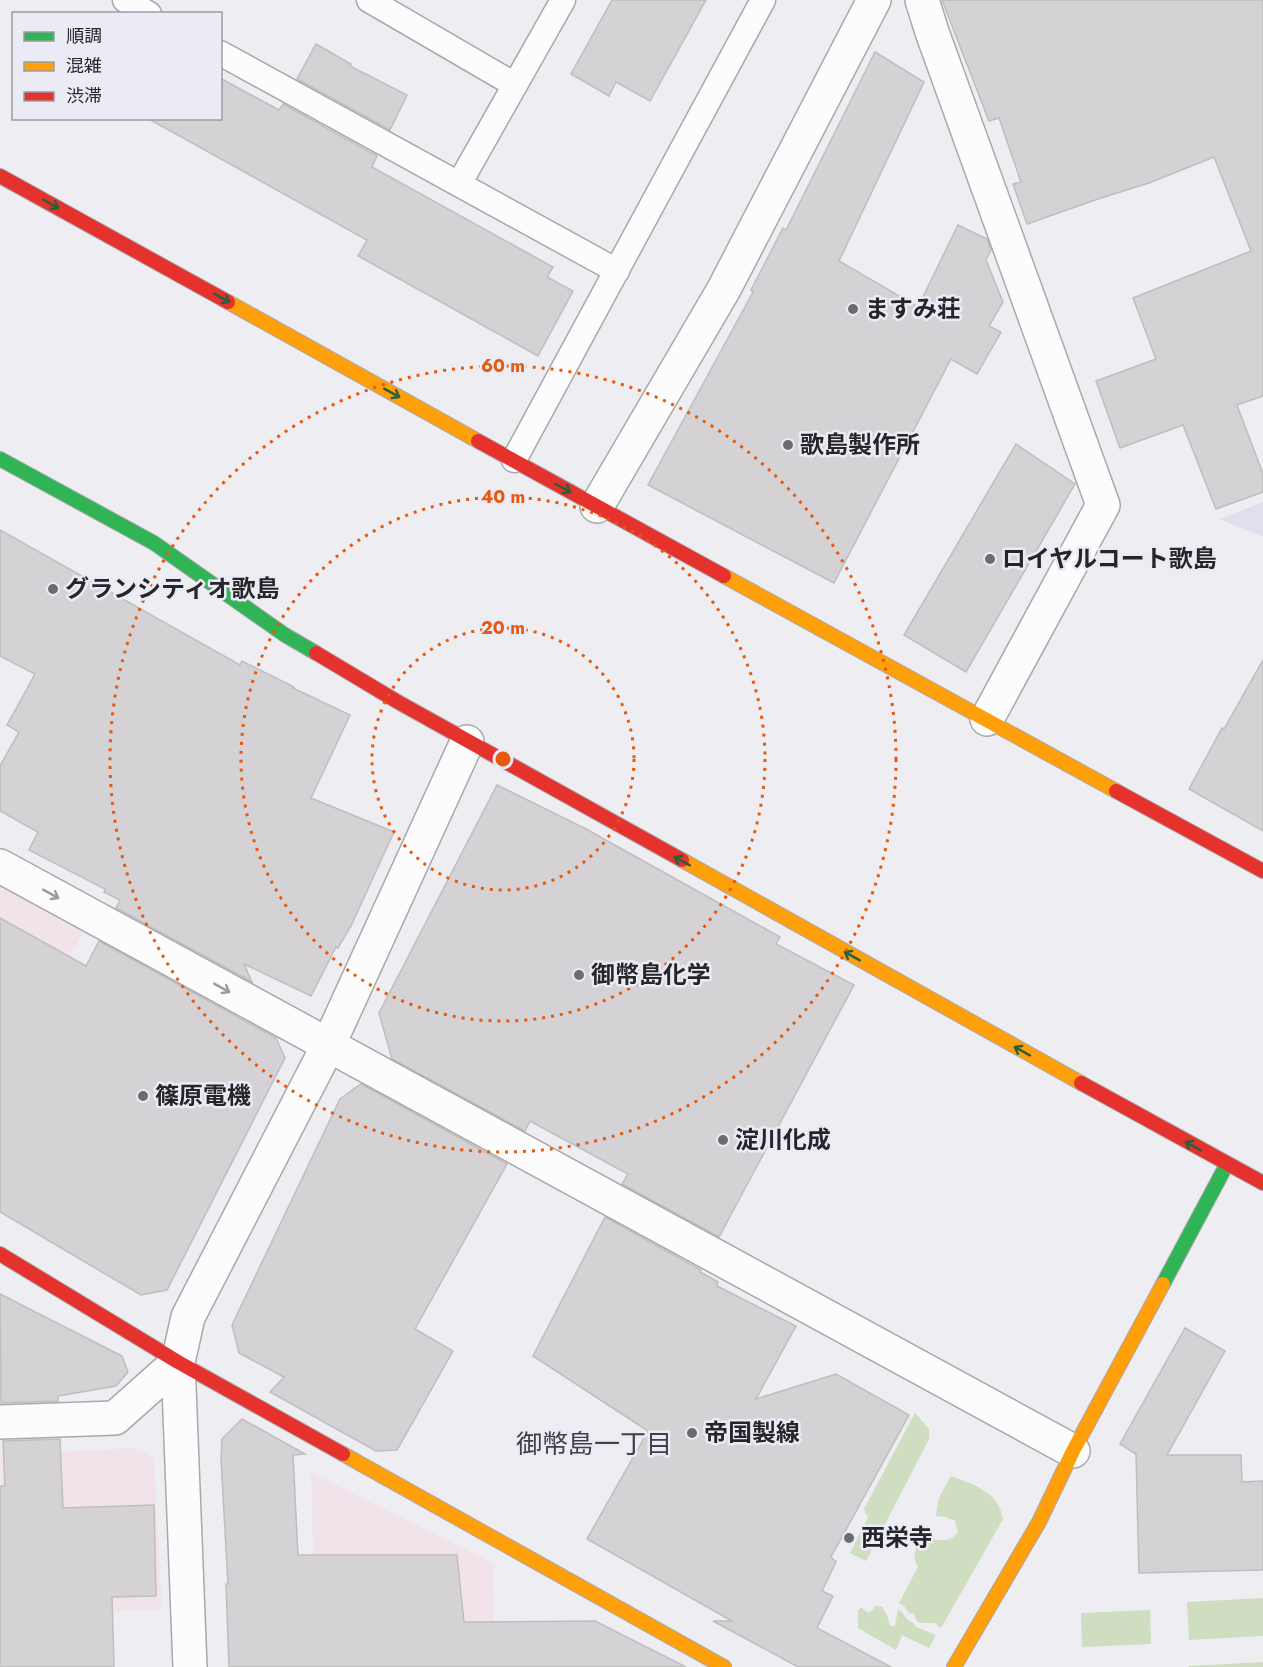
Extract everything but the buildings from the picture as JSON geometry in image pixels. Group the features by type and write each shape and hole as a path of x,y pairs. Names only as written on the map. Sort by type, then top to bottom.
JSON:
{"street":[{"path":"597,506 724,289 874,0"},
{"path":"922,0 1103,505 987,719"},
{"path":"0,176 1263,871"},
{"path":"0,459 154,543 285,635 467,742 1263,1183"},
{"path":"190,1667 178,1362 188,1317 328,1046 467,742"},
{"path":"0,866 1073,1451"},
{"path":"954,1667 1039,1522 1073,1451 1227,1164"},
{"path":"0,1254 178,1362 724,1667"},
{"path":"0,1422 115,1418 178,1362"}],"lane":[{"path":"124,0 145,12"},
{"path":"369,0 515,85"},
{"path":"459,184 563,0"},
{"path":"514,460 763,0"},
{"path":"222,54 617,271"}],"shaded area":[{"path":"1263,502 1263,537 1219,519"},
{"path":"0,886 83,932 0,1095"},
{"path":"133,1448 154,1457 162,1609 7,1616 0,1455"},
{"path":"311,1473 493,1563 494,1634 316,1641"}],"green space":[{"path":"915,1413 929,1429 929,1439 866,1561 850,1553 868,1517 864,1509"},
{"path":"951,1476 984,1490 996,1502 1003,1519 941,1628 935,1623 920,1623 914,1614 909,1613 899,1603 918,1567 915,1558 916,1547 926,1529 935,1540 948,1540 958,1533 955,1521 936,1516 939,1498"},
{"path":"1263,1598 1263,1636 1189,1640 1187,1602"},
{"path":"875,1606 882,1607 890,1626 895,1626 898,1609 916,1627 936,1635 929,1648 902,1635 896,1650 858,1628 858,1611 861,1607 868,1613"},
{"path":"1150,1610 1151,1644 1082,1647 1081,1613"},
{"path":"1263,1662 1263,1667 1189,1667 1189,1666"}],"traffic: fast":[{"path":"0,459 154,543 285,635 316,653"},
{"path":"1163,1284 1227,1164"}],"traffic: slow":[{"path":"228,302 478,441"},
{"path":"724,576 1116,791"},
{"path":"682,860 1081,1083"},
{"path":"954,1667 1039,1522 1073,1451 1163,1284"},
{"path":"343,1454 724,1667"}],"traffic: jam":[{"path":"0,176 228,302"},
{"path":"478,441 724,576"},
{"path":"316,653 398,702 682,860"},
{"path":"1116,791 1263,871"},
{"path":"1081,1083 1263,1183"},
{"path":"0,1254 178,1362 343,1454"}],"place":[{"name":"ますみ荘","path":"853,309"},
{"name":"歌島製作所","path":"788,445"},
{"name":"ロイヤルコート歌島","path":"990,559"},
{"name":"グランシティオ歌島","path":"53,589"},
{"name":"御幣島化学","path":"579,975"},
{"name":"篠原電機","path":"143,1096"},
{"name":"淀川化成","path":"723,1140"},
{"name":"帝国製線","path":"692,1433"},
{"name":"西栄寺","path":"849,1538"}],"district":[{"name":"御幣島一丁目","path":"594,1444"}]}
